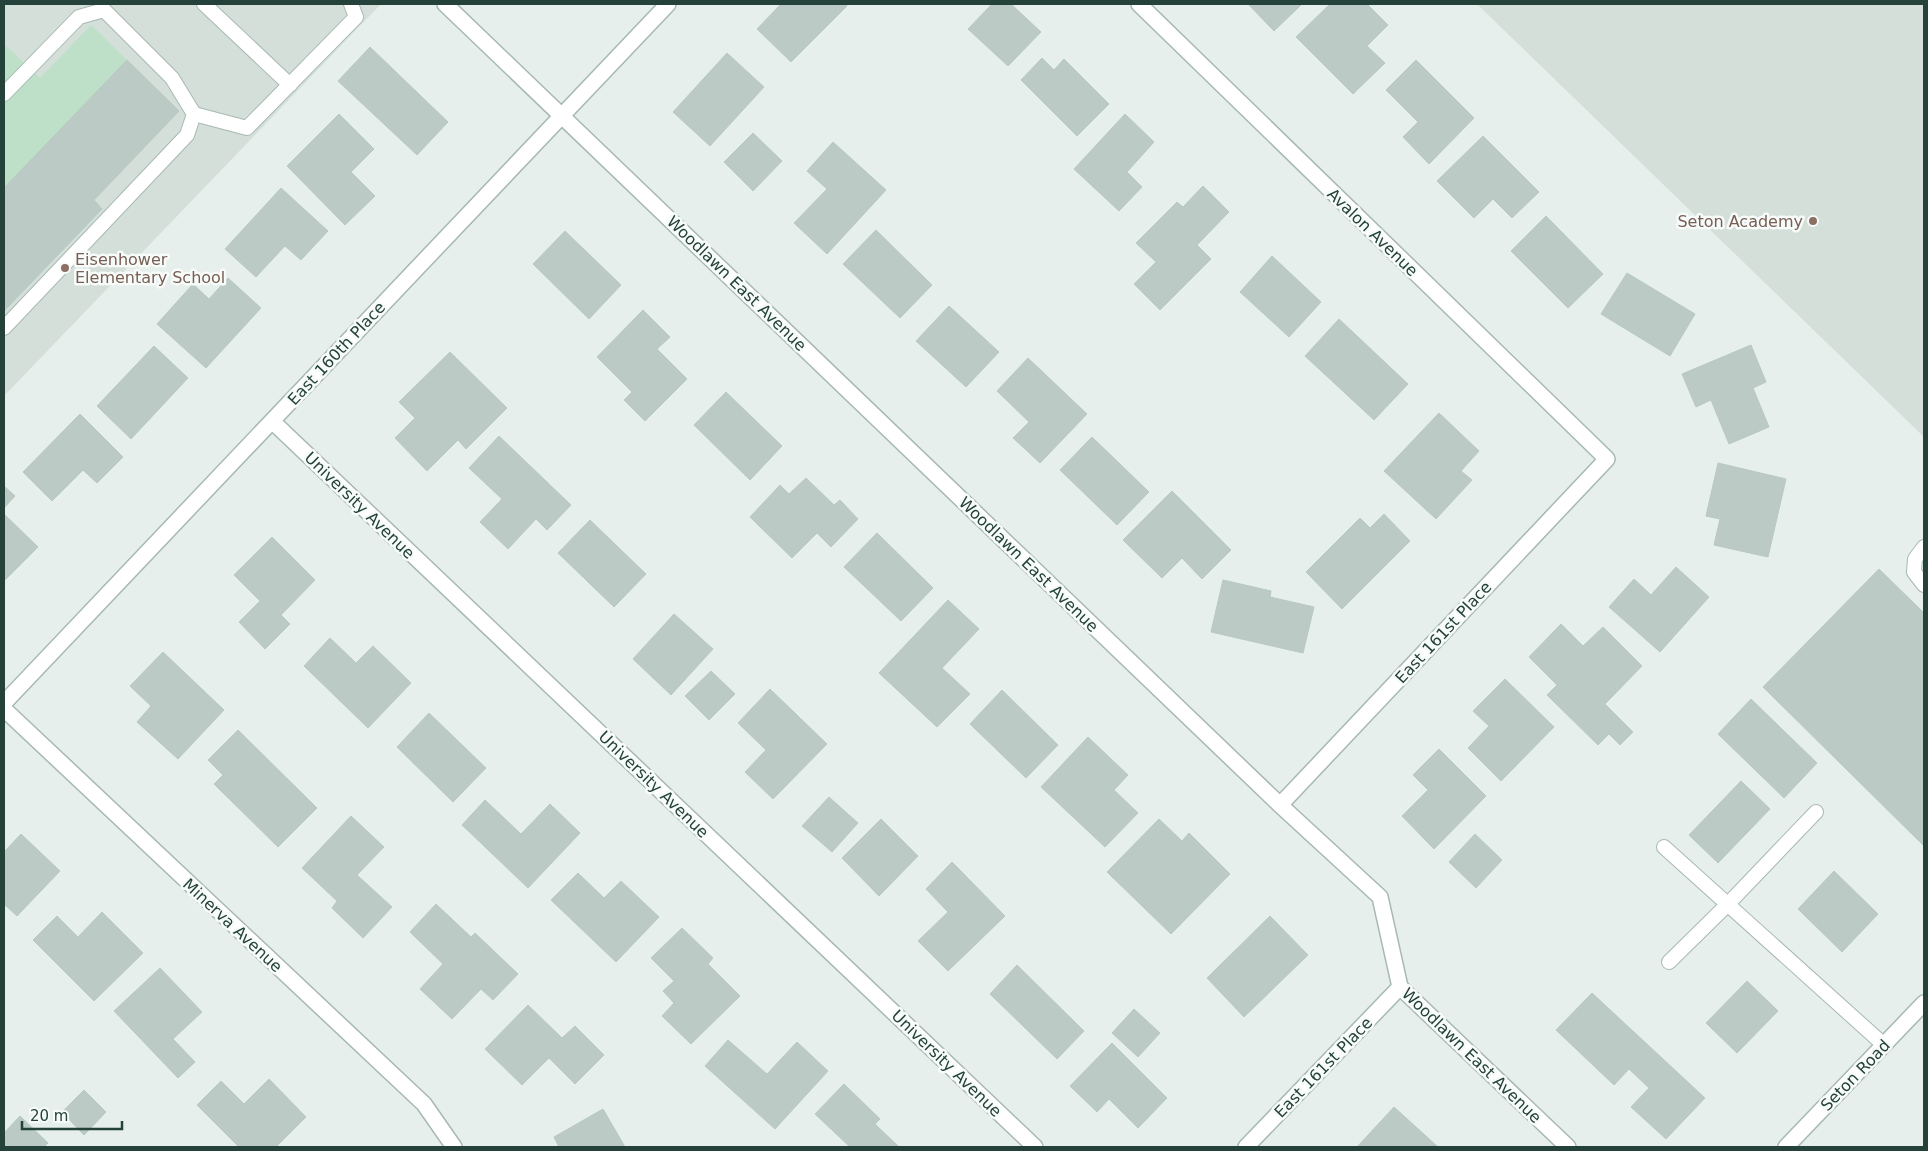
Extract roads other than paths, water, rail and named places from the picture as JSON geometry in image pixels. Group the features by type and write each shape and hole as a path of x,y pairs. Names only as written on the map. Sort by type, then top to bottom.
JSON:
{"street":[{"name":"Woodlawn East Avenue","path":"445,4 1280,805 1380,896 1400,987 1568,1147"},
{"name":"East 160th Place","path":"4,703 668,4"},
{"name":"Avalon Avenue","path":"1139,4 1607,459"},
{"name":"University Avenue","path":"272,421 1035,1147"},
{"name":"East 161st Place","path":"1280,805 1607,459"},
{"name":"Minerva Avenue","path":"4,708 424,1104 454,1147"},
{"name":"East 161st Place","path":"1246,1147 1400,987"},
{"name":"Seton Road","path":"1786,1147 1924,1003"}],"lane":[{"path":"204,4 290,84"},
{"path":"4,94 79,17 104,10 172,78 194,114 247,128 356,16 351,4"},
{"path":"4,328 188,135 194,114"},
{"path":"1924,547 1915,559 1914,572 1924,585"},
{"path":"1669,962 1728,904 1816,812"},
{"path":"1664,847 1884,1045"}],"place":[{"name":"Seton Academy","path":"1813,221"},
{"name":"Eisenhower Elementary School","path":"65,268"}]}
